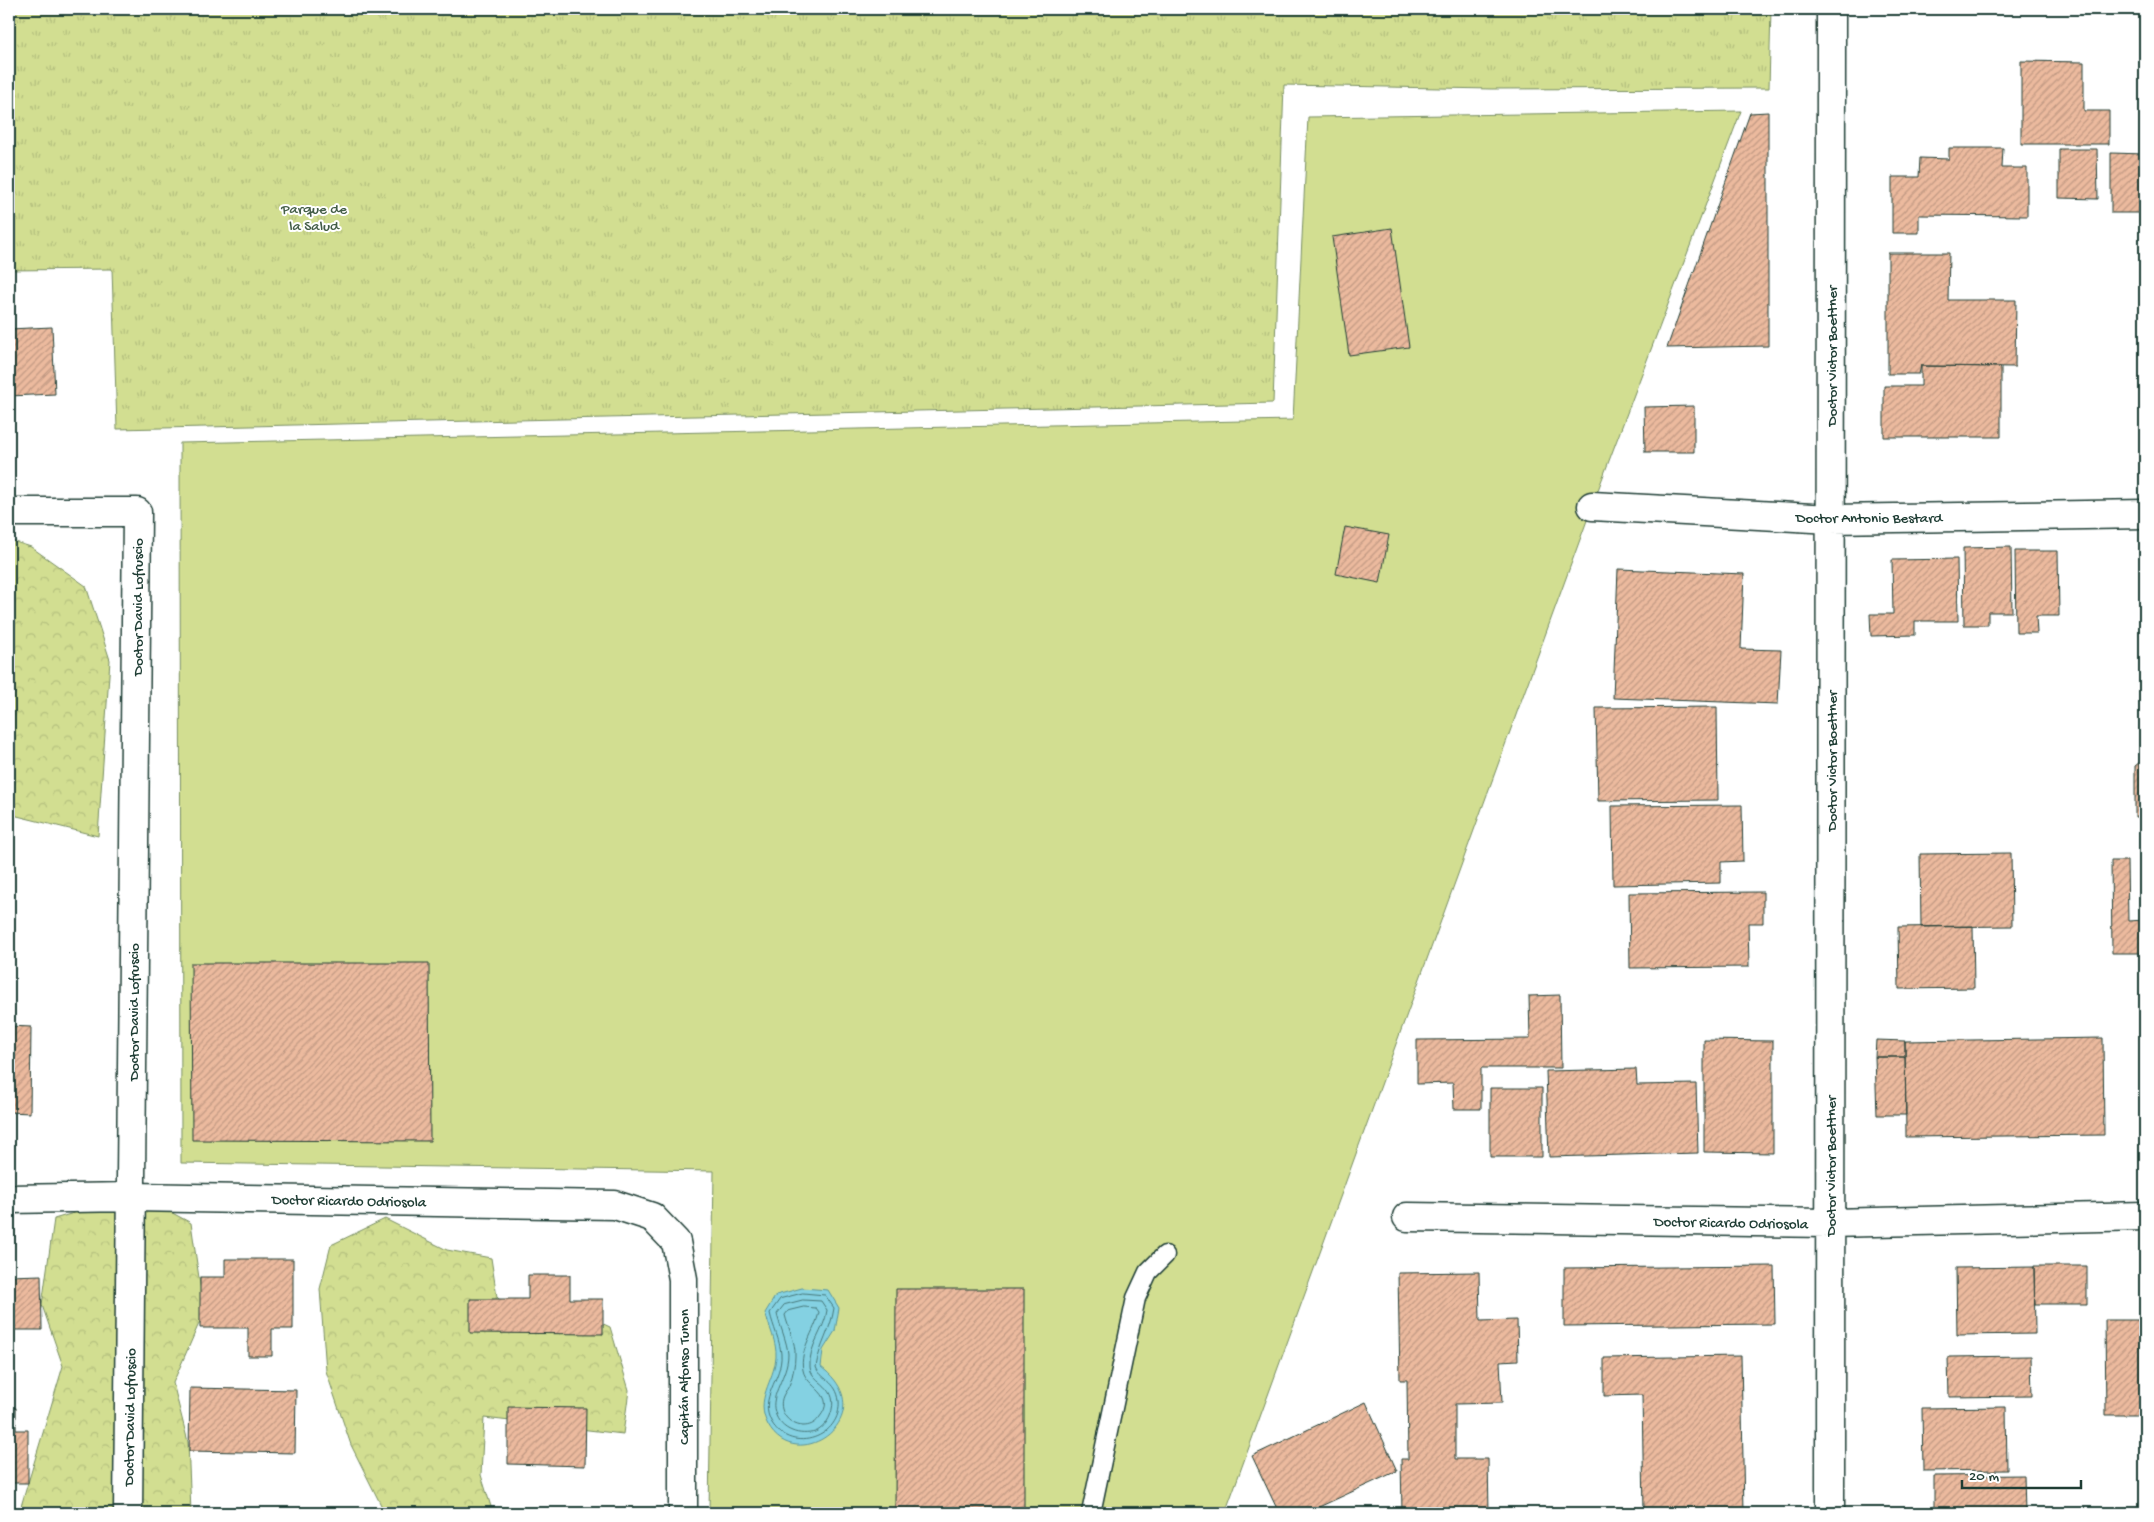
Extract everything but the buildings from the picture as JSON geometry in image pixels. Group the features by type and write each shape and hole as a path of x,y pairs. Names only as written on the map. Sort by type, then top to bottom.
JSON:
{"street":[{"name":"Doctor Victor Boettner","path":"1830,1513 1831,9"},
{"name":"Doctor Antonio Bestard","path":"1592,506 1831,519 2145,514"},
{"name":"Doctor David Lofruscio","path":"9,512 138,512 128,1513"},
{"name":"Doctor Ricardo Odriosola","path":"9,1199 132,1197 615,1205 652,1217 676,1242"},
{"name":"Doctor Ricardo Odriosola","path":"1407,1217 1830,1223 2145,1216"},
{"name":"Capitán Alfonso Tunon","path":"676,1242 683,1279 683,1513"}],"lane":[{"path":"1090,1513 1136,1298 1148,1272 1165,1254"}],"green space":[{"name":"Parque de la Salud","path":"9,9 1771,9 1769,88 1491,89 1284,85 1273,403 117,429 112,269 9,270"},
{"path":"1741,111 1601,482 1225,1513 709,1513 714,1171 181,1163 180,443 1293,420 1308,117"},
{"path":"9,540 31,547 86,586 110,660 98,836 9,814"},
{"path":"137,1194 191,1223 204,1312 173,1383 188,1442 191,1512 19,1513 63,1366 42,1305 54,1219"},
{"path":"385,1219 447,1250 491,1258 497,1297 537,1334 571,1309 610,1327 629,1390 623,1434 484,1418 481,1475 493,1513 385,1513 351,1445 326,1371 320,1289 331,1245"}],"water":[{"path":"802,1288 828,1290 839,1308 835,1331 823,1350 821,1367 838,1385 844,1404 840,1420 829,1434 814,1443 798,1445 781,1440 768,1425 764,1416 764,1399 775,1366 776,1357 774,1340 765,1313 776,1295"}]}
